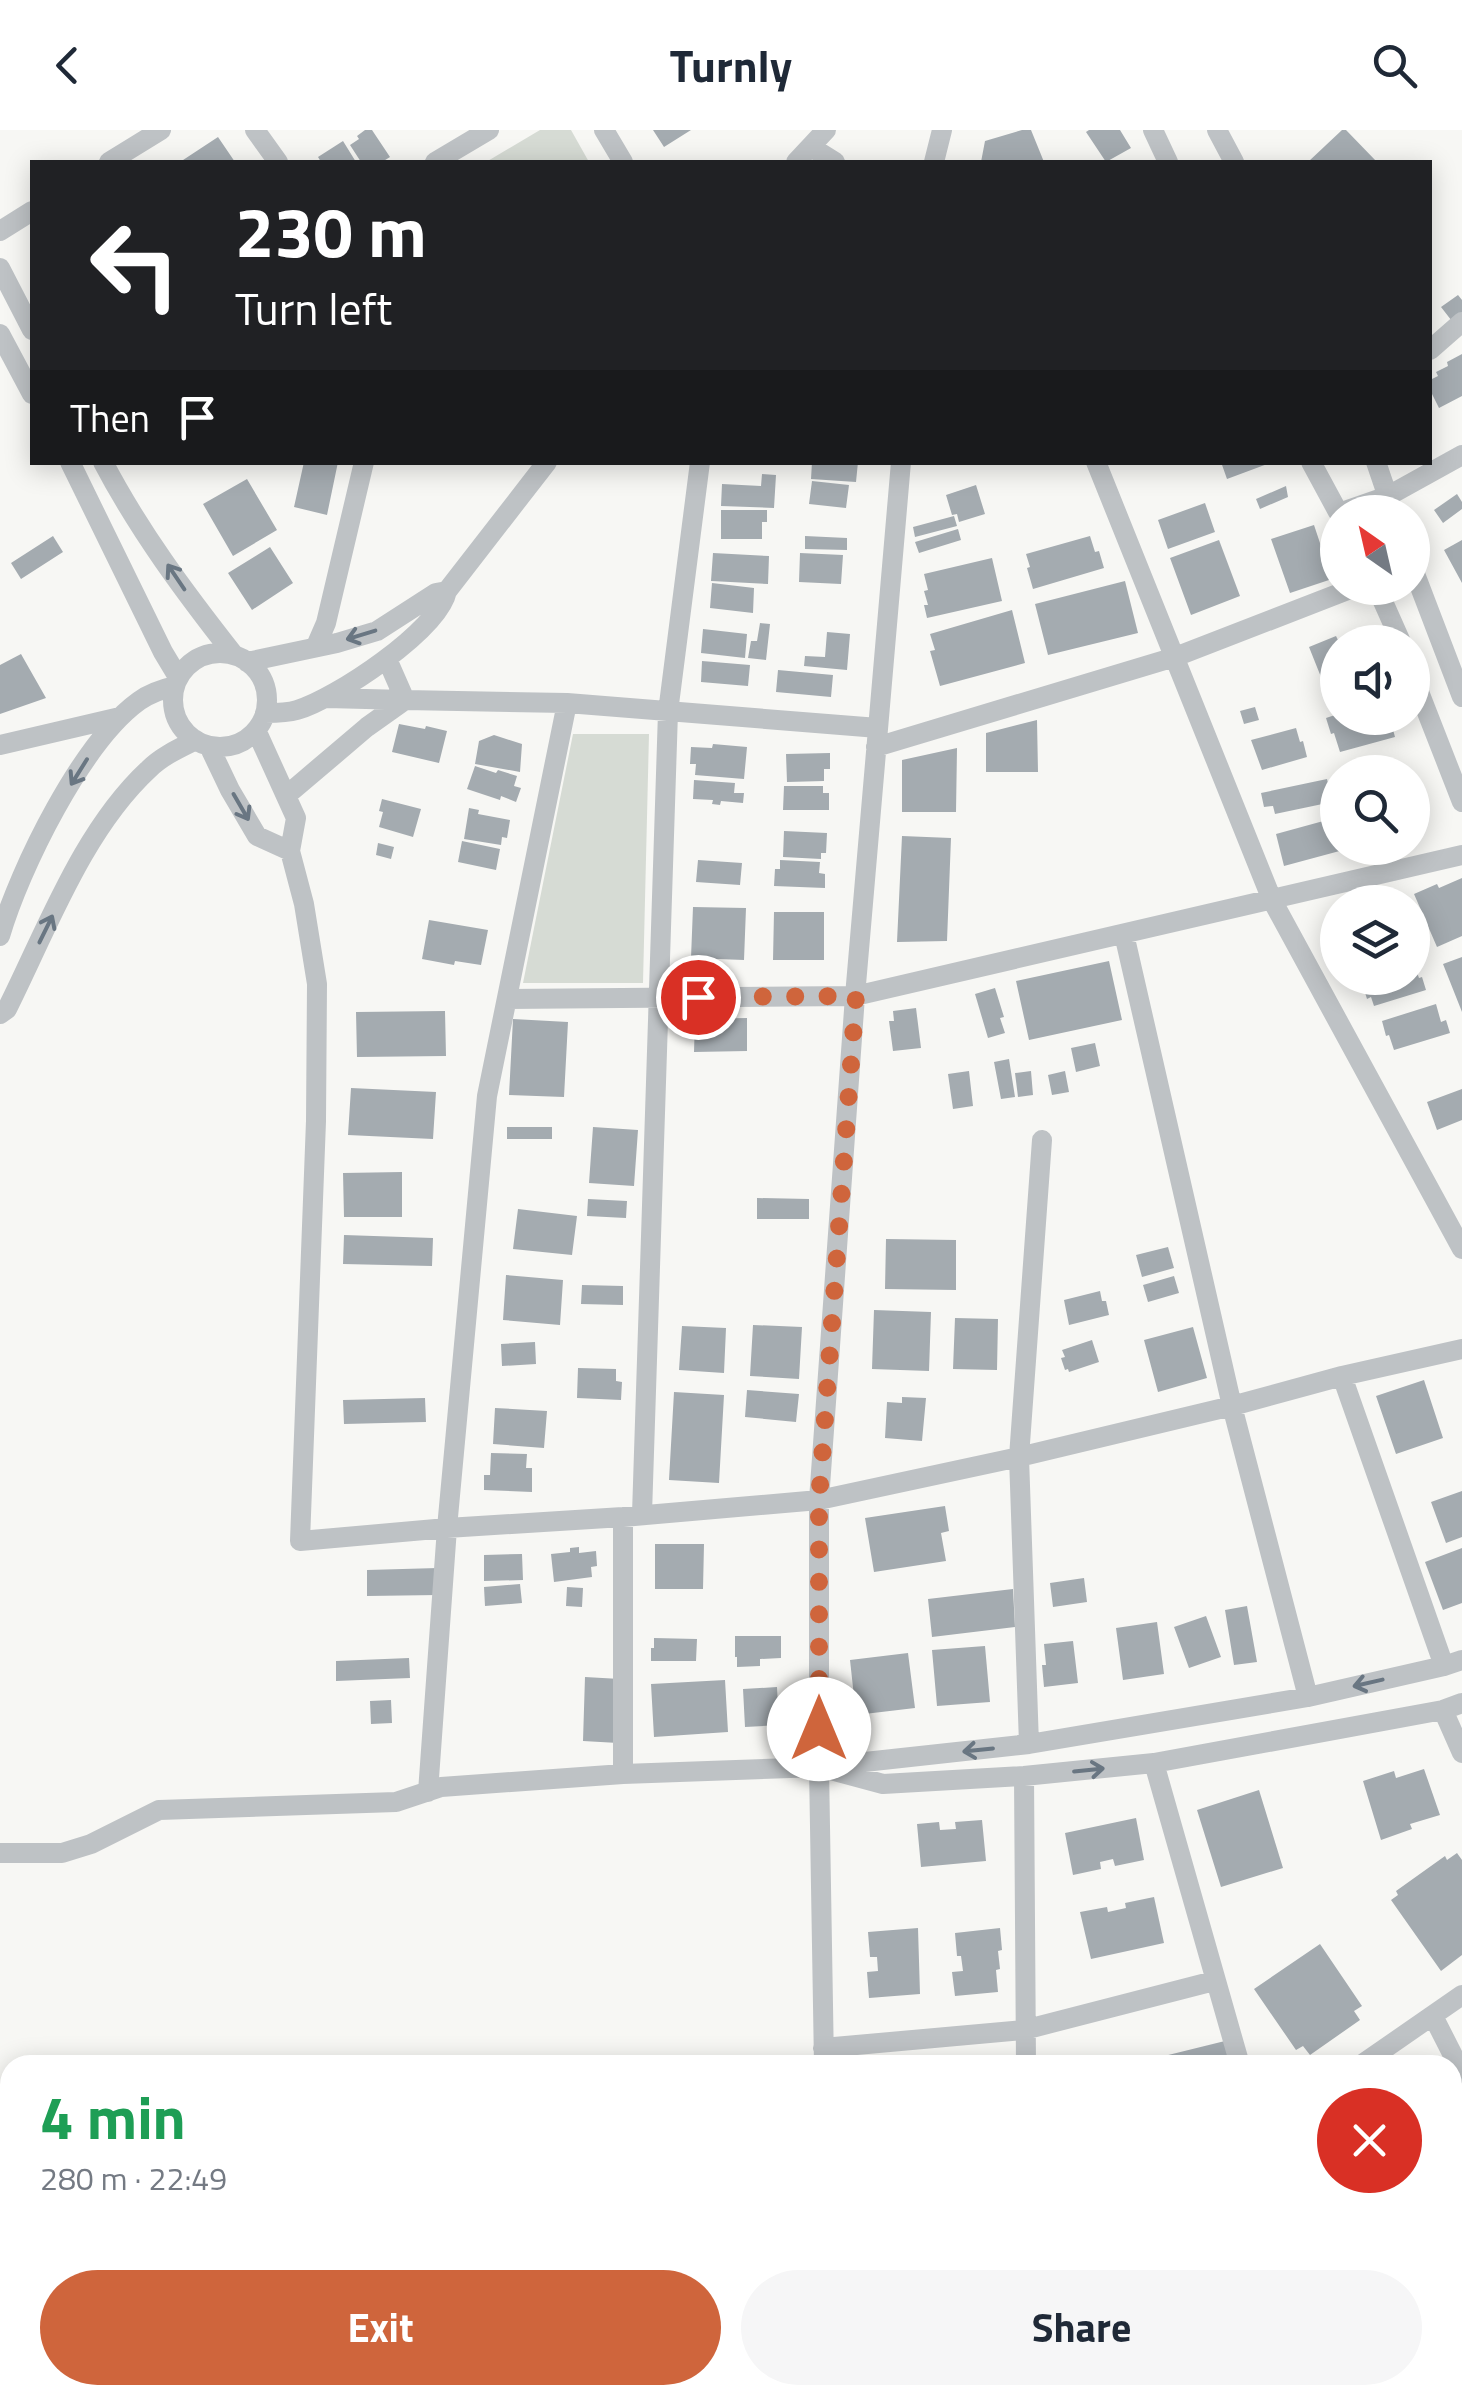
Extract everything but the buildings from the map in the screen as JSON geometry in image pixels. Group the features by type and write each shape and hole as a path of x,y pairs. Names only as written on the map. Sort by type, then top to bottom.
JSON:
{"street":[{"path":"113,160 161,130"},
{"path":"255,130 277,160"},
{"path":"437,160 489,130"},
{"path":"604,130 622,160"},
{"path":"804,155 826,130"},
{"path":"934,160 942,130"},
{"path":"1153,130 1167,160"},
{"path":"1217,130 1233,160"},
{"path":"0,231 30,212"},
{"path":"0,268 30,326"},
{"path":"1432,348 1462,322"},
{"path":"0,334 30,390"},
{"path":"1404,495 1462,454"},
{"path":"71,465 176,681 174,706 178,720 202,743 257,836 290,852"},
{"path":"105,465 194,605 258,672 265,686 261,721 296,818 290,852 304,904 317,984 316,1120 300,1541 819,1500 1019,1457 1462,1349"},
{"path":"316,646 326,623 363,465"},
{"path":"0,1014 7,1009 87,846 118,802 152,766 202,743 230,745 246,738 261,721 325,698 387,659 444,603 447,591 546,465"},
{"path":"623,1774 659,998 668,712 700,465"},
{"path":"824,2055 819,1500 901,465"},
{"path":"1097,465 1272,900 1462,1249"},
{"path":"1313,465 1330,495"},
{"path":"1377,465 1388,495"},
{"path":"0,936 8,908 53,813 101,737 140,700 176,681 190,664 204,656 218,653 241,658 376,631 436,593 447,591"},
{"path":"325,698 567,703 877,738 1175,657 1320,601"},
{"path":"1427,605 1462,697"},
{"path":"387,659 405,700"},
{"path":"287,795 405,700"},
{"path":"428,1792 447,1528 488,1096 567,703"},
{"path":"0,745 120,716"},
{"path":"1430,720 1462,802"},
{"path":"508,999 856,996 1462,855"},
{"path":"1124,934 1232,1406 1308,1697"},
{"path":"1029,1744 1019,1457 1042,1140"},
{"path":"0,1852 62,1853 91,1844 159,1810 396,1802 441,1787 623,1774 819,1767 1029,1744 1308,1697 1453,1663 1342,1376"},
{"path":"819,1767 883,1784 1024,1776 1154,1763 1452,1706 1462,1754"},
{"path":"1154,1763 1237,2055"},
{"path":"1024,1776 1025,2055"},
{"path":"832,2055 1024,2030 1214,1981"},
{"path":"1375,2055 1462,1995"},
{"path":"1433,2016 1452,2055"}],"shaded area":[{"path":"540,130 571,130 588,160 489,160"},
{"path":"573,734 649,734 643,983 523,983"}],"route":[{"path":"698,997 856,996 819,1500 819,1729"}]}
